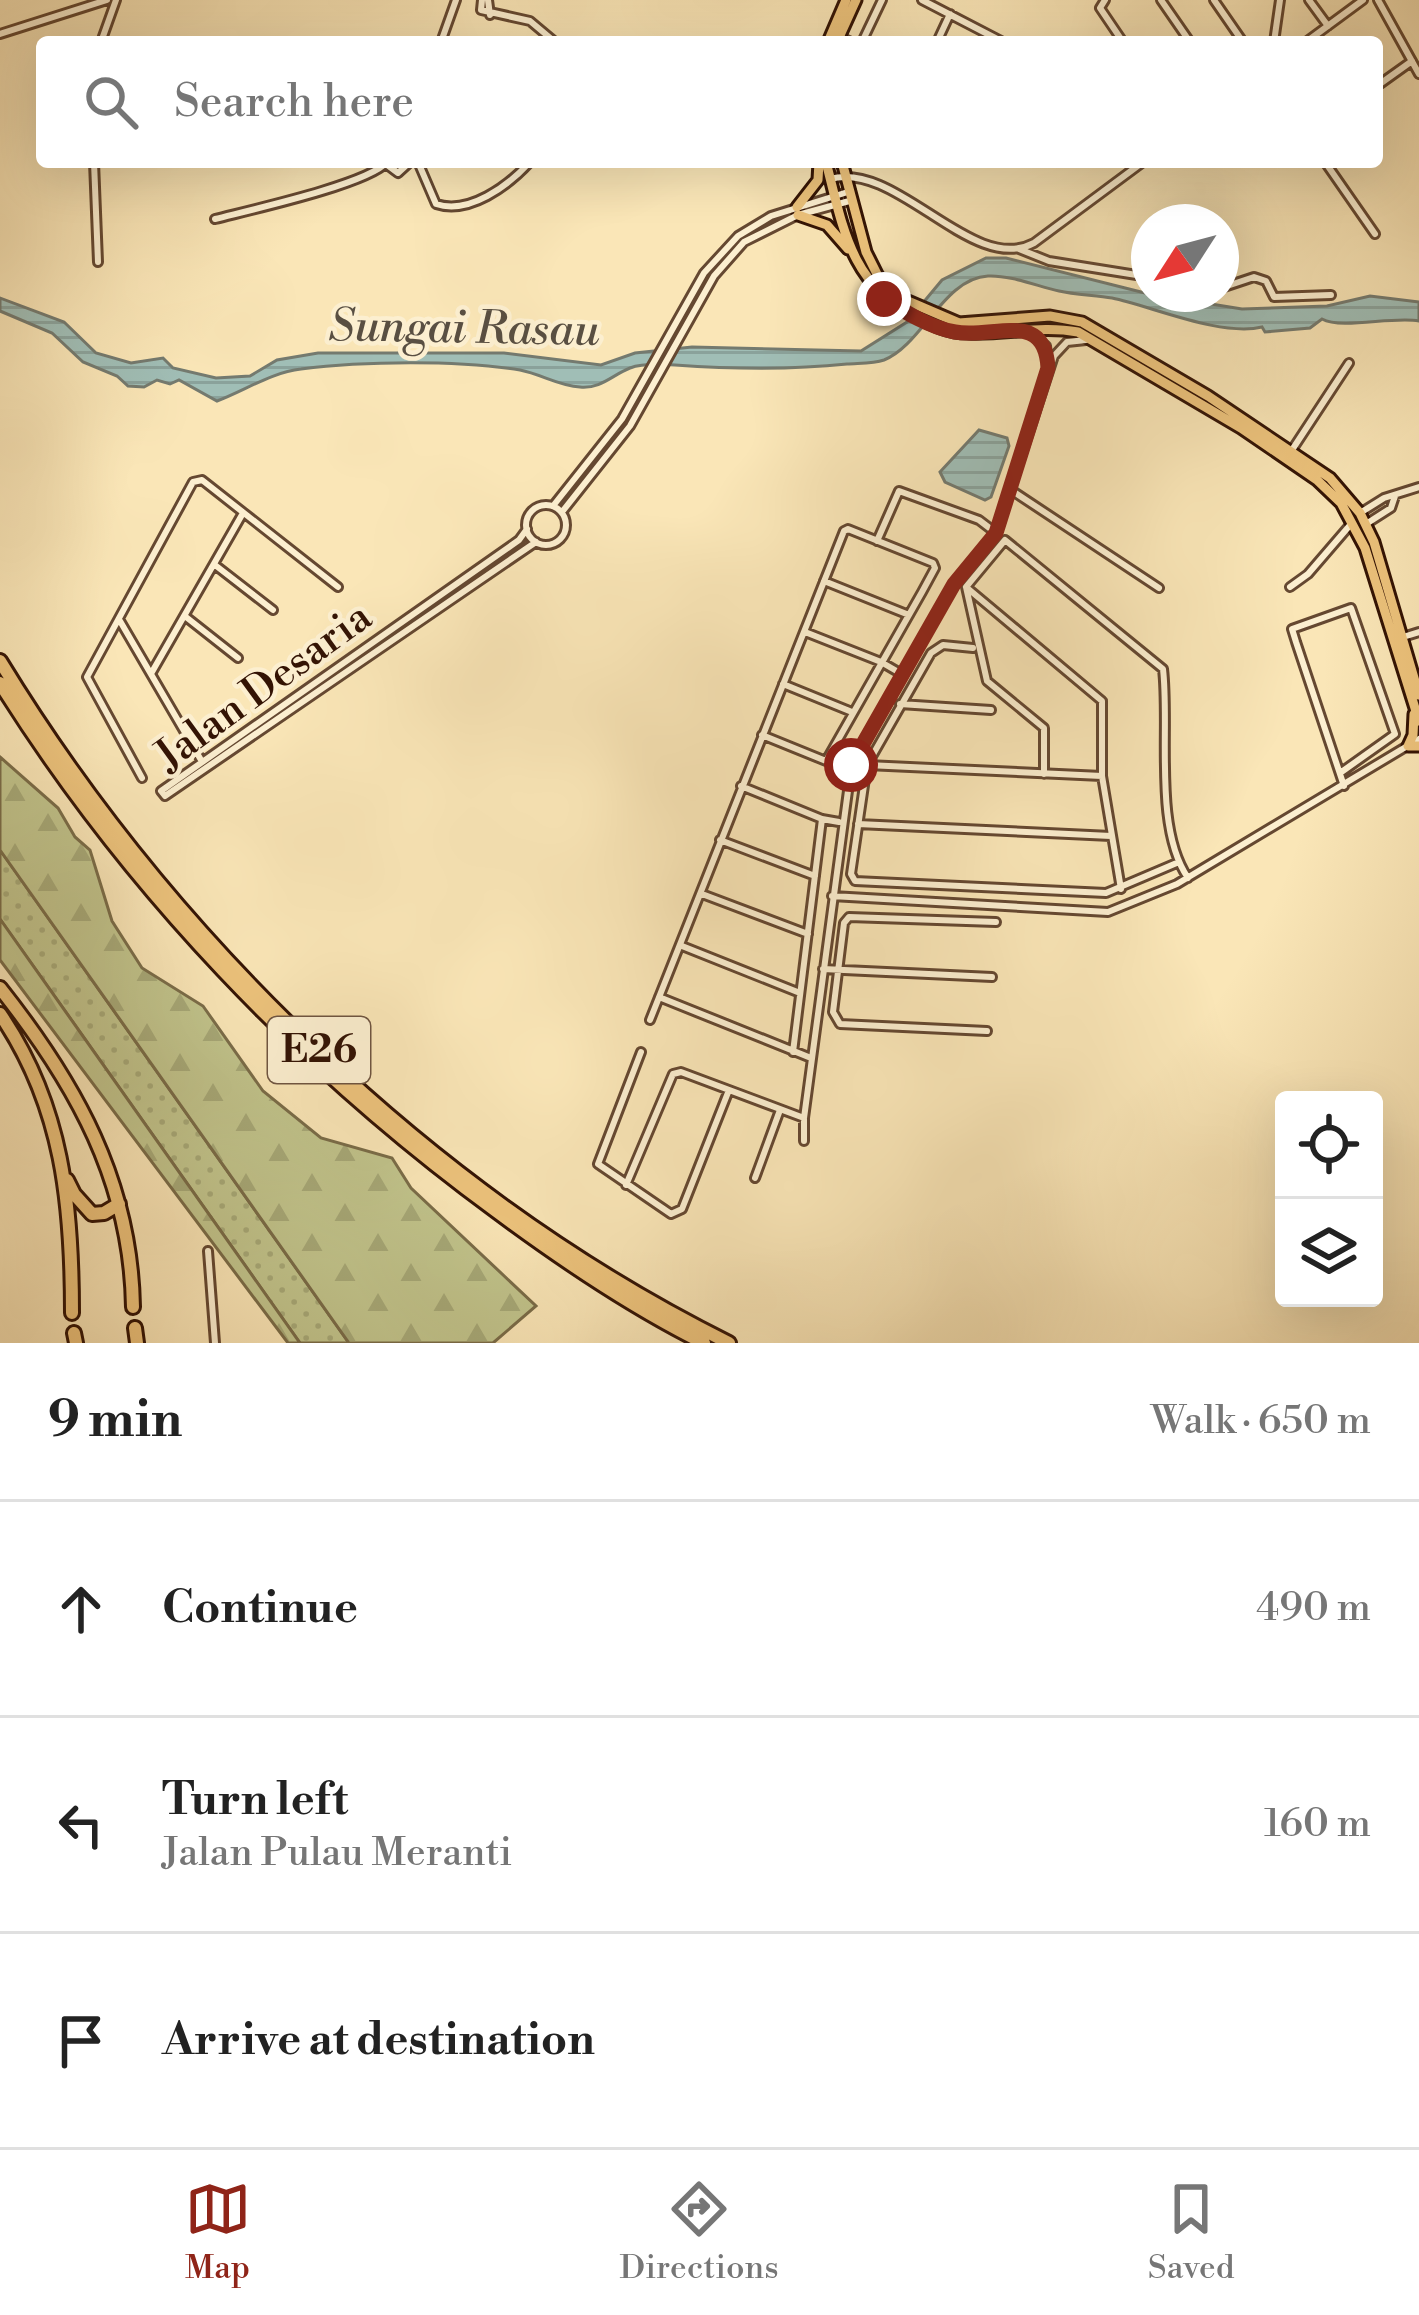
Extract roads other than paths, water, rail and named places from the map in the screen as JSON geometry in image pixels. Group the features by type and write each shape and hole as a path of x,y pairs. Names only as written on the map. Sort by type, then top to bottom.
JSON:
{"highway":[{"name":"E26","path":"0,661 111,823 211,943 337,1068 446,1162 563,1245 729,1343"},
{"name":"E26","path":"0,683 103,832 203,950 329,1075 440,1170 559,1257 704,1343"},
{"path":"0,988 37,1037 84,1116 131,1247 133,1307"},
{"path":"0,1014 26,1054 49,1107 72,1254 72,1313"},
{"path":"62,1168 74,1194 92,1214 119,1204"},
{"path":"135,1328 137,1343"}],"main road":[{"path":"831,36 846,0"},
{"path":"843,36 856,0"},
{"path":"821,168 797,211 827,225 869,283 966,333 1048,326 1096,340 1285,456 1325,486 1360,520 1419,721"},
{"path":"825,168 851,254"},
{"path":"844,168 866,252 878,276 901,303"},
{"path":"944,324 1050,316 1082,322 1330,478 1360,520 1419,695"},
{"path":"1413,708 1415,744"}],"street":[{"path":"0,34 107,0"},
{"path":"102,36 116,0"},
{"path":"443,36 456,0"},
{"path":"485,0 490,14 530,21 549,36"},
{"path":"865,36 882,0"},
{"path":"922,0 991,36"},
{"path":"1106,0 1100,8 1120,36"},
{"path":"1161,0 1186,36"},
{"path":"1214,0 1239,36"},
{"path":"1275,36 1280,0"},
{"path":"1309,0 1328,26"},
{"path":"1314,36 1363,0"},
{"path":"1378,0 1419,74"},
{"path":"940,36 950,14"},
{"path":"1383,82 1412,61"},
{"path":"94,168 98,262"},
{"path":"215,219 351,180 376,168"},
{"path":"417,168 436,204 455,207 496,190 523,168"},
{"path":"1019,249 1034,243 1135,168"},
{"path":"1329,168 1375,235"},
{"path":"830,179 846,175 868,179 986,244 1019,249 1049,261 1131,274"},
{"name":"Jalan Desaria","path":"797,211 744,242 714,275 630,426 562,512 566,522 562,536 548,544 536,542 204,765 161,790 165,796 204,765 519,540 535,508 554,506 622,419 704,273 737,236 797,211 852,195"},
{"path":"1239,282 1254,277 1266,281 1274,298 1331,295"},
{"path":"1015,329 1042,341 1048,368"},
{"path":"804,1141 807,1056 852,761 954,584 996,533 1048,368 1067,342 1096,340"},
{"path":"1292,450 1349,363"},
{"path":"142,778 87,676 193,482 202,480 338,587"},
{"path":"1290,587 1360,520 1395,496 1419,487"},
{"path":"1010,490 1159,588"},
{"path":"877,541 895,493 903,491 986,524 996,533"},
{"path":"554,506 562,512"},
{"path":"152,672 243,513"},
{"path":"527,529 536,542"},
{"path":"650,1020 682,946 720,839 844,531 933,562 935,568 826,761 762,735"},
{"path":"966,587 1005,540 1163,669 1163,776 1179,862 1189,878"},
{"path":"215,565 273,610"},
{"path":"824,581 909,615"},
{"path":"966,587 987,681 1044,728 1044,774"},
{"path":"966,587 1102,700 1102,776 1121,889"},
{"path":"1340,773 1395,734 1353,608 1292,632 1344,786"},
{"path":"186,617 238,658"},
{"path":"119,619 204,765"},
{"path":"805,632 902,674"},
{"path":"1403,637 1419,632"},
{"path":"973,648 936,647 867,765 851,874 860,884 1074,893 1121,889 1179,862"},
{"path":"783,684 852,712"},
{"path":"901,704 991,710"},
{"path":"832,896 1098,913 1120,909 1189,878 1415,744"},
{"path":"867,765 1102,776"},
{"path":"741,786 841,823"},
{"path":"793,1052 822,819"},
{"path":"858,824 1111,836"},
{"path":"720,839 814,876"},
{"path":"702,895 808,934"},
{"path":"987,1031 840,1024 832,1012 844,923 856,915 996,922"},
{"path":"682,946 800,993"},
{"path":"823,969 992,977"},
{"path":"659,997 807,1056"},
{"path":"641,1052 598,1164 671,1214 680,1212 729,1090"},
{"path":"625,1186 671,1076 681,1072 803,1118"},
{"path":"754,1178 780,1110"},
{"path":"208,1251 215,1343"}],"water":[{"path":"986,258 1006,258 1131,289 1131,303 988,276 959,288 898,352 875,362 761,368 646,365 587,387 495,367 353,364 290,371 217,401 179,380 128,386 117,376 83,362 52,333 0,311 0,298 64,322 96,353 131,363 163,358 173,368 216,378 250,376 277,360 318,353 504,353 601,365 635,353 692,347 861,351 907,322 942,280"},
{"path":"1370,296 1419,302 1419,321 1322,319 1310,328 1265,332 1262,327 1207,324 1163,312 1327,306"},
{"path":"979,430 1007,438 1009,446 991,497 985,500 945,482 940,472"}],"water label":[{"name":"Sungai Rasau","path":"464,329"}]}
